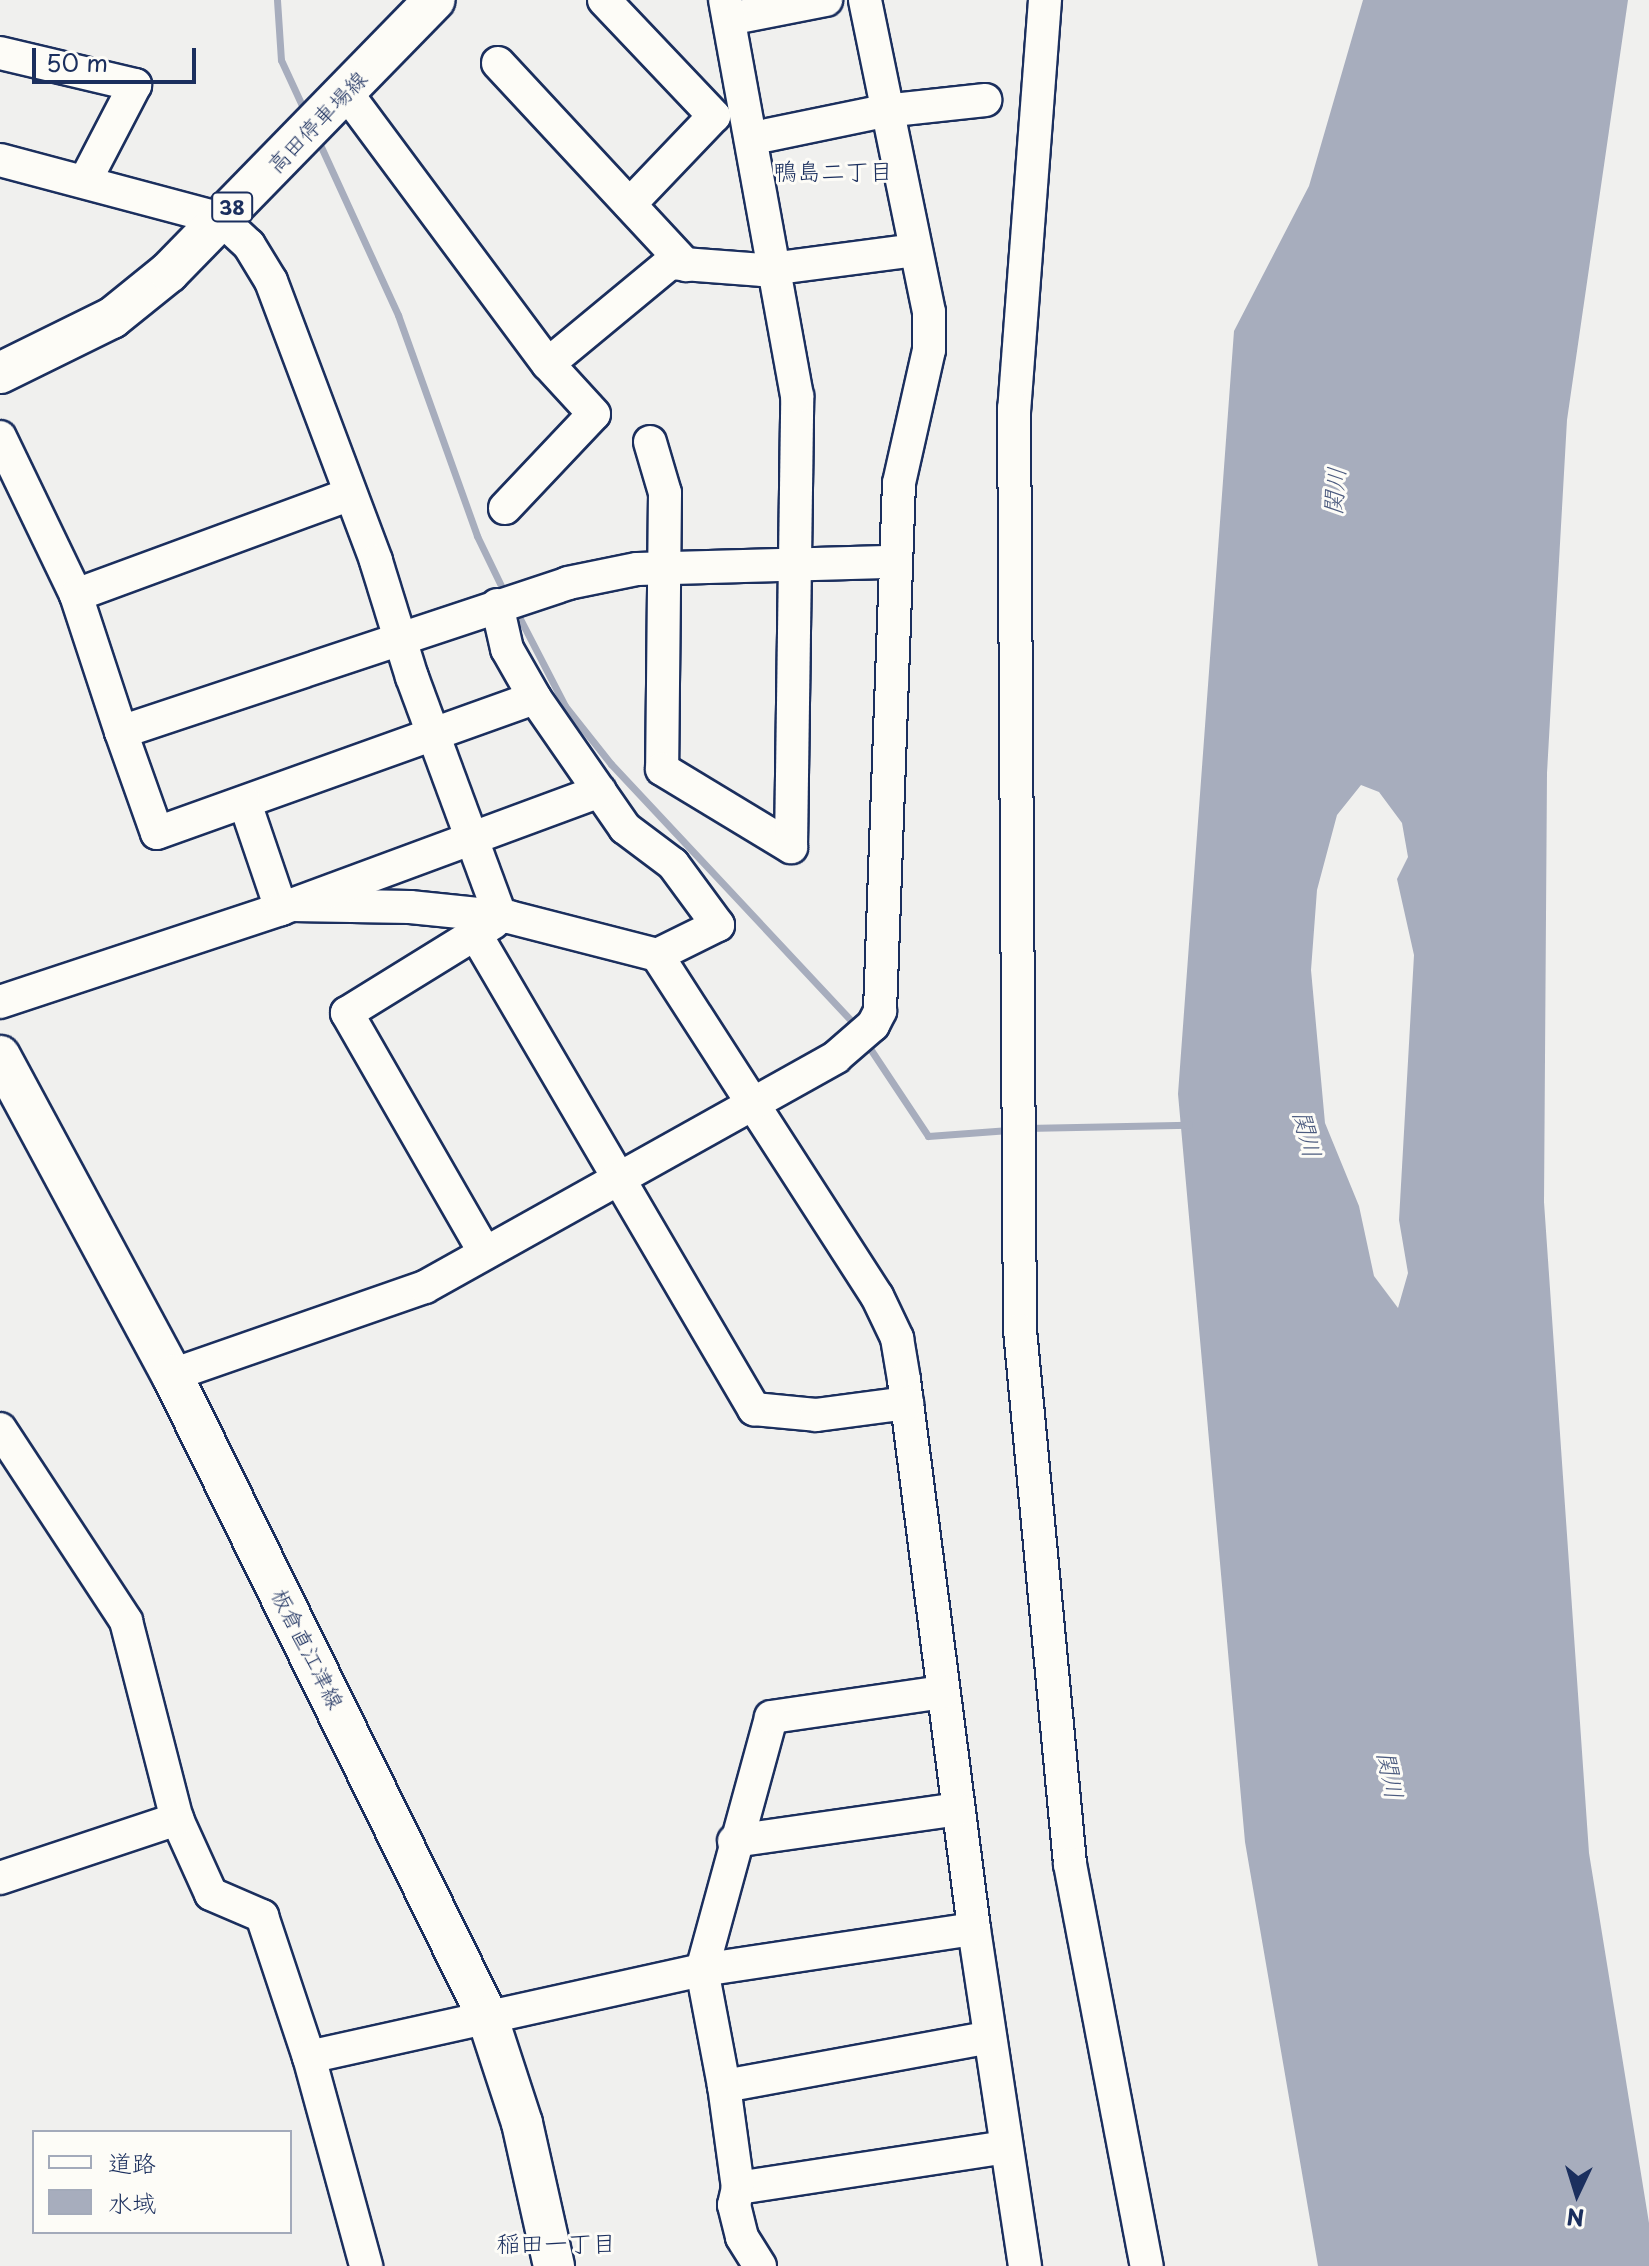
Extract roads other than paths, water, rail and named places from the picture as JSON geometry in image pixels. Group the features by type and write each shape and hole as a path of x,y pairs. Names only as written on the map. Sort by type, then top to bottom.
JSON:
{"main road":[{"name":"高田停車場線","path":"0,373 112,318 221,219 434,0"},
{"name":"板倉直江津線","path":"0,1056 172,1375 487,2016 522,2123 554,2266"}],"street":[{"path":"604,0 714,116 630,204"},
{"path":"650,442 665,493 662,769 791,847 797,396 727,9 826,0"},
{"path":"172,1375 425,1287 836,1057 869,1031 880,1011 899,483 929,350 929,312 884,111 865,0"},
{"path":"1045,0 1014,408 1020,1330 1070,1864 1147,2266"},
{"path":"0,53 135,85 86,179"},
{"path":"498,63 686,265"},
{"path":"345,91 548,364 594,414 505,508"},
{"path":"768,135 884,111 985,100"},
{"path":"0,160 86,179 221,219 249,245 271,281 402,635 433,737 471,840 489,926 618,1180 754,1409 816,1415 907,1403"},
{"path":"548,364 670,263 773,269 915,250"},
{"path":"0,437 76,595 157,833 433,737 535,698"},
{"path":"76,595 348,495"},
{"path":"121,732 402,635 568,583 666,569 895,562"},
{"path":"287,907 489,926 657,955 718,925 673,864 625,828 535,698 507,649 497,605"},
{"path":"0,1002 287,907 600,791"},
{"path":"245,803 287,907"},
{"path":"485,1253 347,1013 489,926"},
{"path":"657,955 877,1296 897,1338 974,1929 1022,2266"},
{"path":"0,1429 126,1621 177,1819 211,1894 262,1916 309,2057 366,2266"},
{"path":"760,2266 742,2237 734,2205 738,2188 724,2086 702,1970 734,1841 771,1717 943,1692"},
{"path":"734,1841 958,1809"},
{"path":"0,1878 177,1819"},
{"path":"309,2057 702,1970 974,1929"},
{"path":"724,2086 990,2037"},
{"path":"738,2188 1006,2147"}],"water":[{"name":"関川","path":"1363,0 1628,0 1567,420 1547,773 1544,1202 1589,1853 1649,2223 1649,2266 1318,2266 1245,1842 1178,1094 1234,331 1309,186","holes":["1361,785 1379,792 1402,823 1408,857 1397,879 1414,955 1399,1220 1408,1273 1398,1308 1374,1276 1359,1206 1325,1123 1311,970 1317,890 1337,815"]}],"waterway":[{"path":"277,0 281,60 305,112"},
{"path":"317,138 398,315 477,536 506,596"},
{"path":"515,609 565,706 611,764 857,1027"},
{"path":"865,1041 928,1136 1009,1130"},
{"path":"1026,1128 1189,1125"}],"district":[{"name":"鴨島二丁目","path":"833,171"},
{"name":"稲田一丁目","path":"556,2243"}]}
